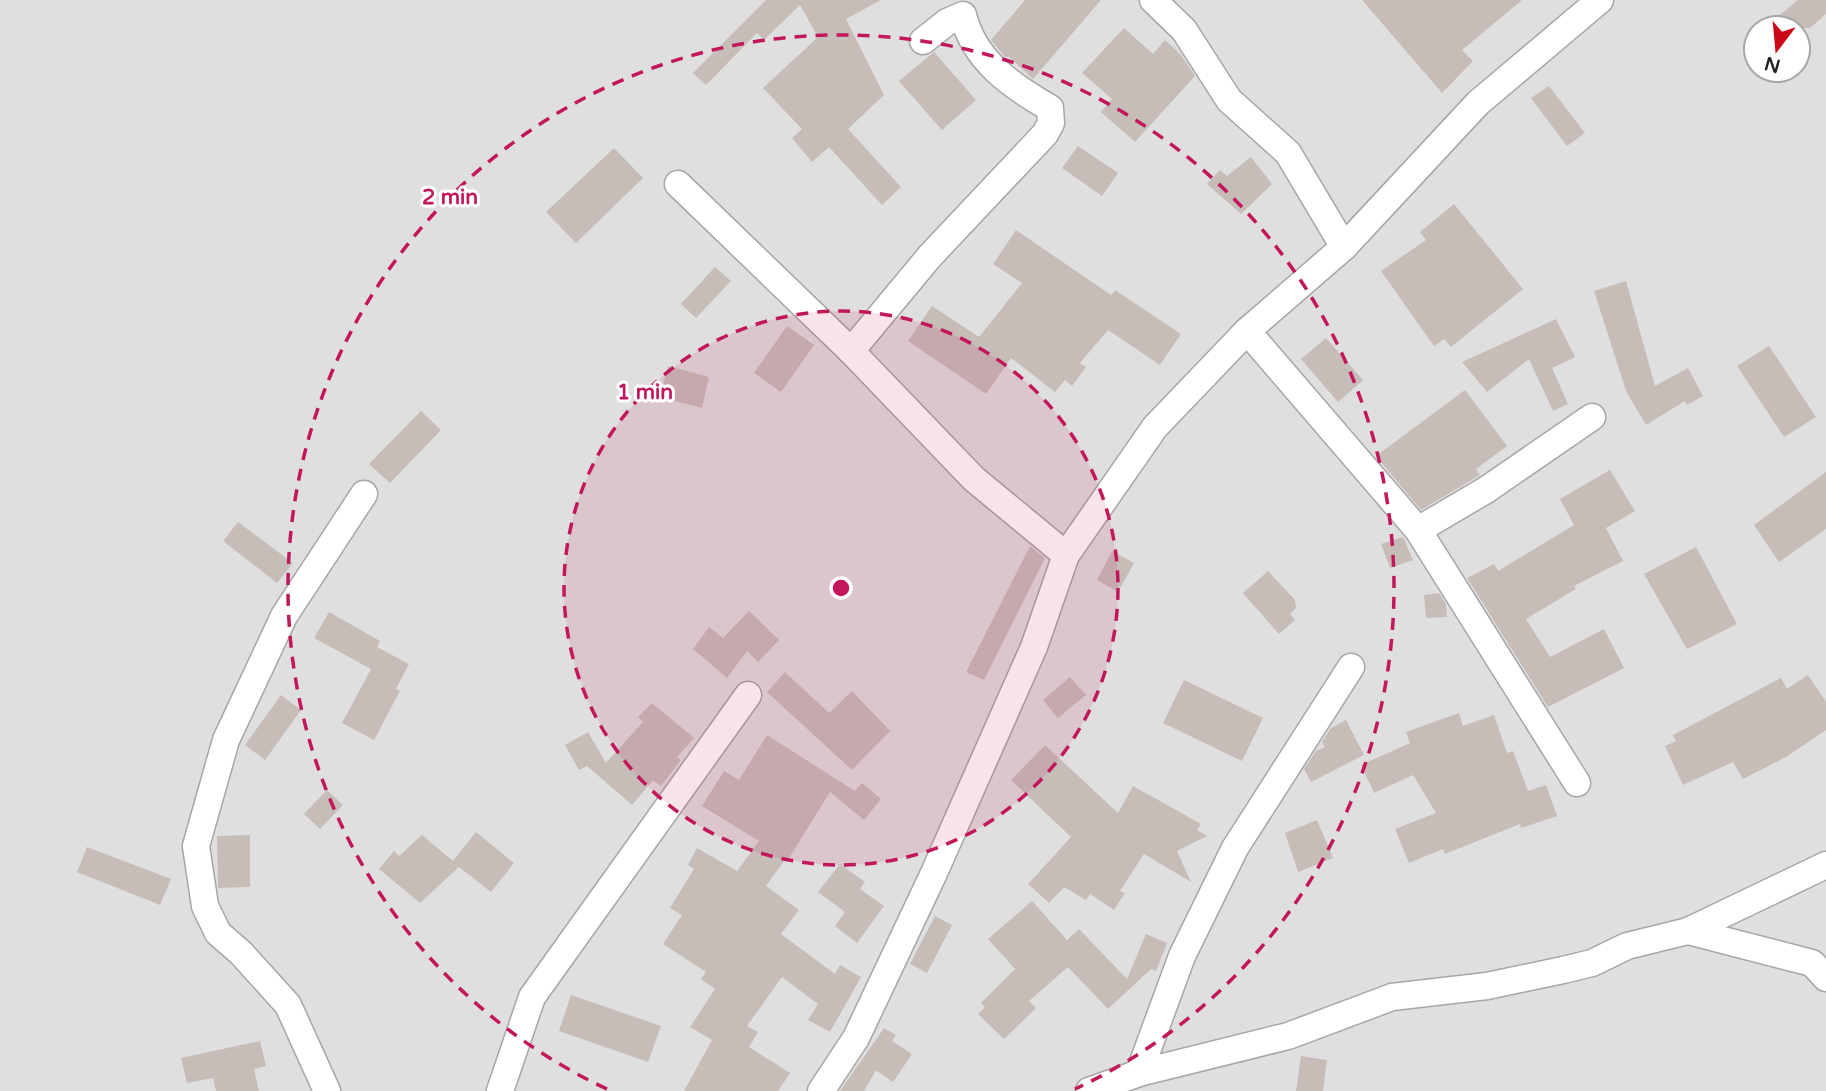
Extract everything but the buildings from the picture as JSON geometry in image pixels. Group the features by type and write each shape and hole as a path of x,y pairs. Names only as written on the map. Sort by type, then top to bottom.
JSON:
{"street":[{"path":"1153,0 1184,30 1229,100 1287,153 1343,247"},
{"path":"821,1091 856,1038 934,873 1034,647 1066,555 1155,426 1247,331 1343,247 1478,103 1590,3"},
{"path":"851,351 930,256 1045,134 1051,123 1050,108 996,71 969,40 963,15 947,22 923,41"},
{"path":"678,184 851,351 974,479 1066,555"},
{"path":"1247,331 1418,530 1577,783"},
{"path":"1418,530 1486,491 1592,417"},
{"path":"327,1091 288,1005 241,953 218,933 205,906 196,846 226,740 278,628 364,494"},
{"path":"1139,1073 1182,956 1235,848 1351,667"},
{"path":"500,1091 532,997 748,695"},
{"path":"1094,1090 1139,1073 1288,1036 1392,998 1487,986 1592,962 1627,946 1688,932 1826,865"},
{"path":"1688,932 1812,963 1826,978"}],"shaded area":[{"path":"0,0 1826,0 1826,1091 0,1091"}]}
